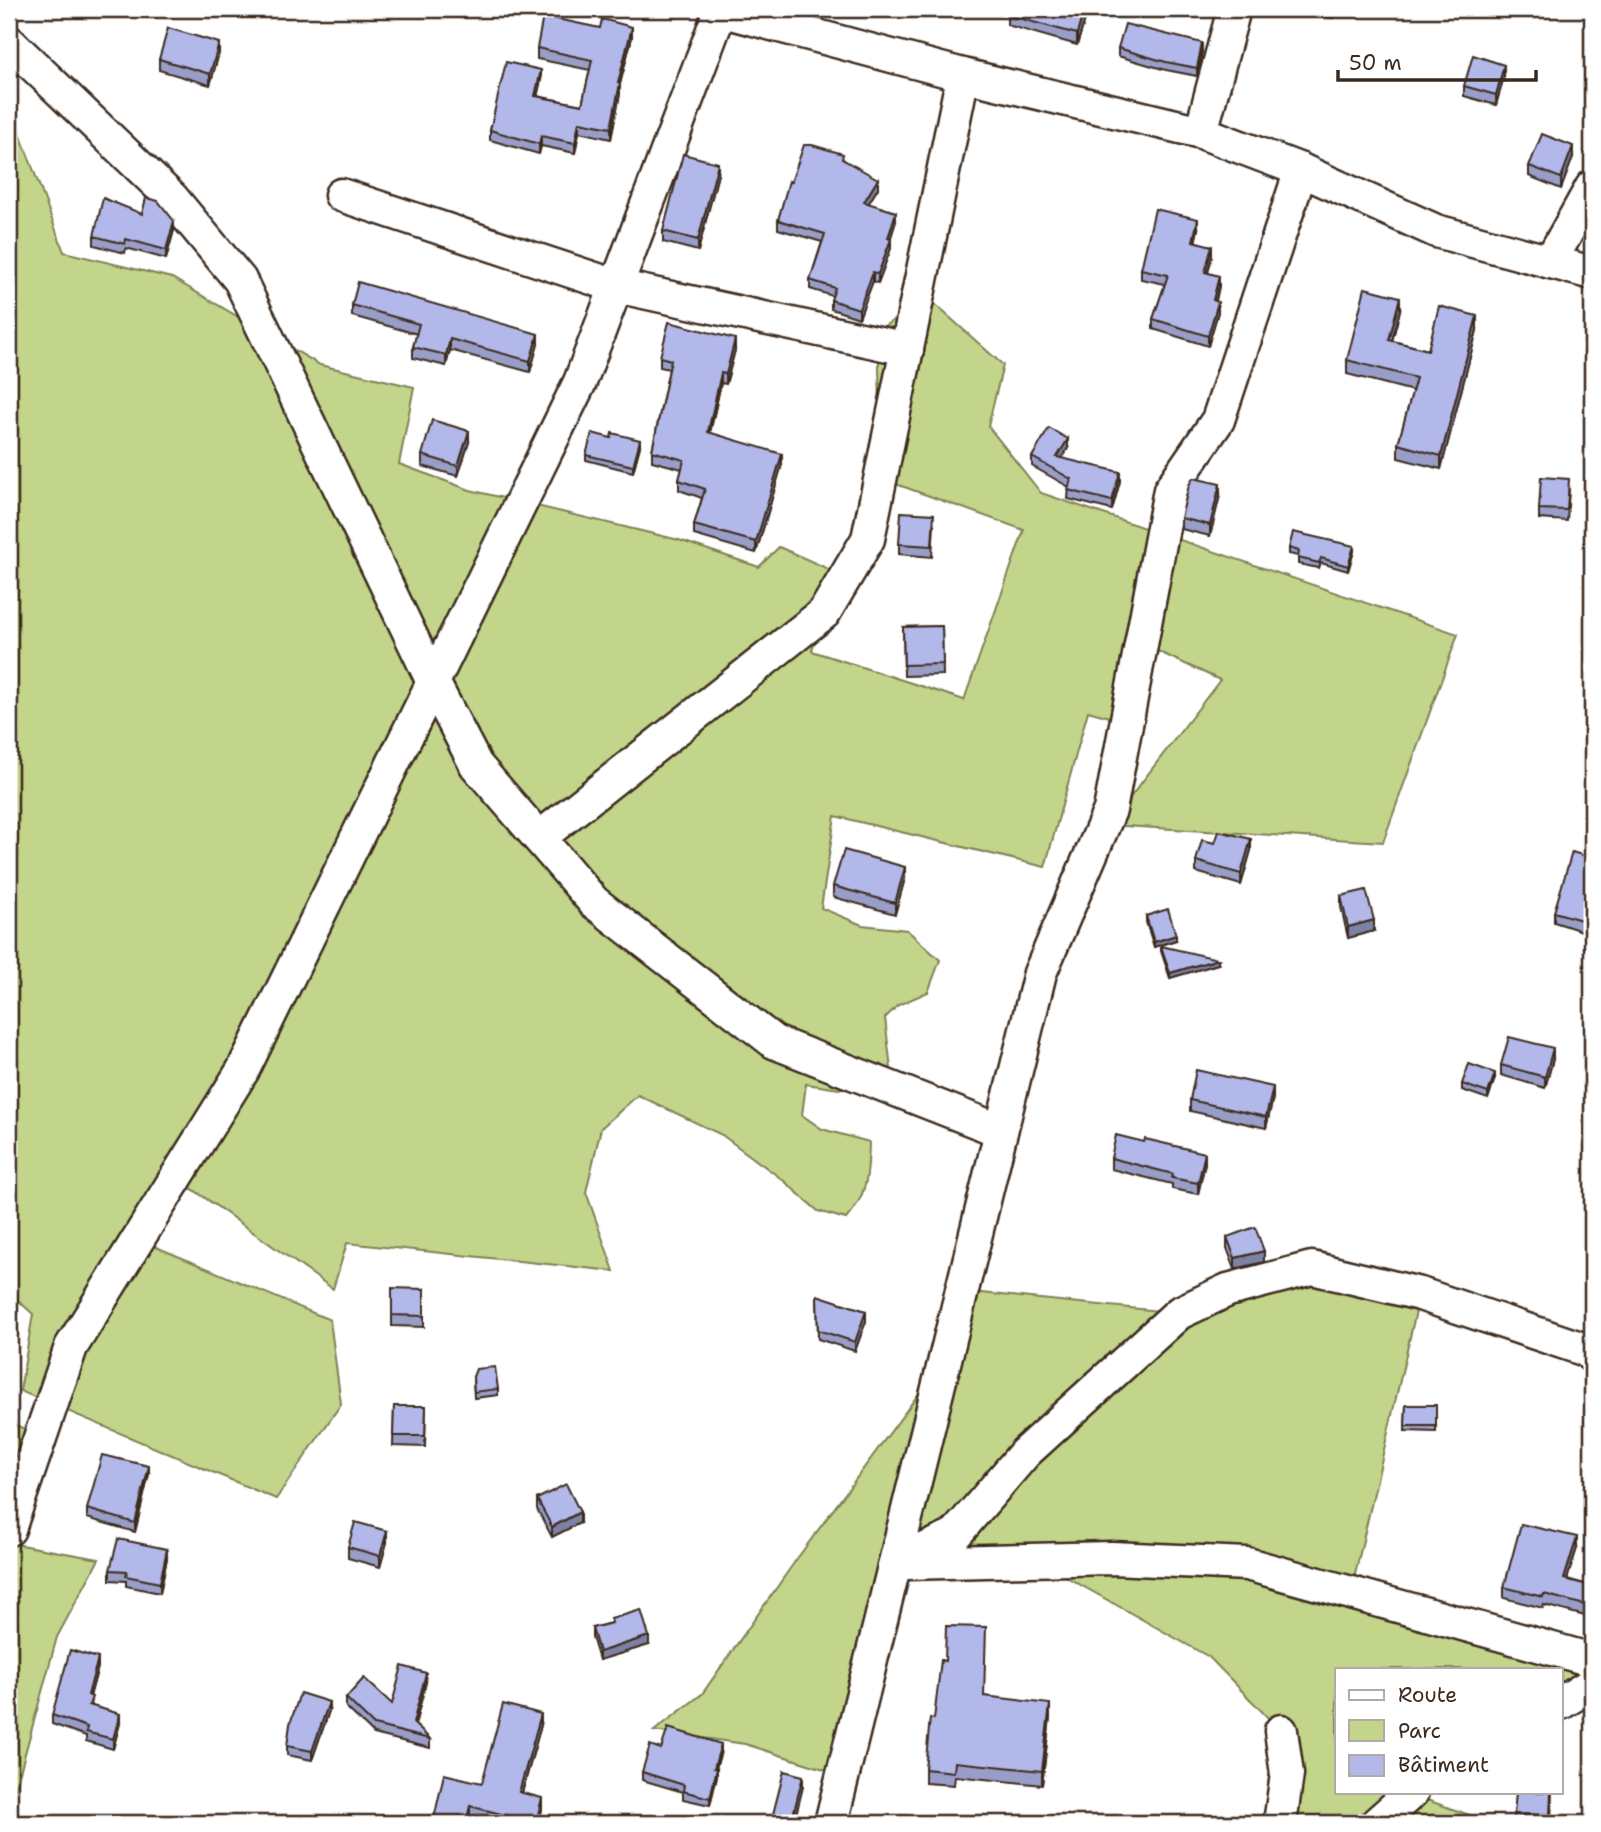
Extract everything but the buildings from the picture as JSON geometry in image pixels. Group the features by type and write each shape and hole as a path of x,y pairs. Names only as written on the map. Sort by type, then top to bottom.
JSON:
{"street":[{"path":"9,1529 71,1347 243,1070 580,382 719,9 963,75 1201,132 1301,170 1436,231 1592,273"},
{"path":"1201,132 1234,9"},
{"path":"9,42 172,198 240,280 475,765 594,902 774,1042 1002,1131"},
{"path":"539,838 824,612 868,539 963,75"},
{"path":"831,1823 1041,973 1110,810 1170,490 1218,421 1301,170"},
{"path":"1550,262 1592,187"},
{"path":"341,195 616,286 907,349"},
{"path":"895,1563 954,1536 1025,1453 1179,1313 1228,1290 1312,1268 1420,1294 1586,1350 1592,1356"},
{"path":"895,1563 1112,1558 1247,1564 1592,1660"},
{"path":"1562,1702 1592,1684"},
{"path":"1280,1823 1287,1774 1281,1731"},
{"path":"1377,1823 1410,1794"}],"green space":[{"path":"9,104 64,252 172,278 320,365 414,387 399,464 470,490 679,540 759,567 779,547 831,570 812,651 964,700 1024,530 882,479 878,330 928,298 1003,365 988,426 1041,493 1458,634 1383,842 1109,825 1220,680 1155,650 1131,723 1088,711 1045,867 835,816 821,908 862,925 907,930 940,960 928,992 898,1005 885,1018 891,1069 839,1089 806,1084 802,1115 822,1129 869,1142 863,1193 846,1219 818,1211 783,1180 722,1135 638,1095 601,1128 586,1192 614,1271 347,1243 333,1289 191,1188 149,1244 330,1320 341,1404 276,1499 20,1391 33,1314 9,1292"},
{"path":"1312,1268 1420,1294 1351,1592 1592,1660 1562,1702 1562,1668 1335,1668 1335,1794 1410,1794 1475,1817 1475,1823 1280,1823 1281,1731 1209,1657 1036,1560 895,1563 843,1775 745,1744 654,1731 702,1694 796,1560 945,1358 962,1291 1179,1313"},
{"path":"9,1423 48,1437 9,1526"},
{"path":"9,1543 99,1559 57,1637 9,1812"}]}
